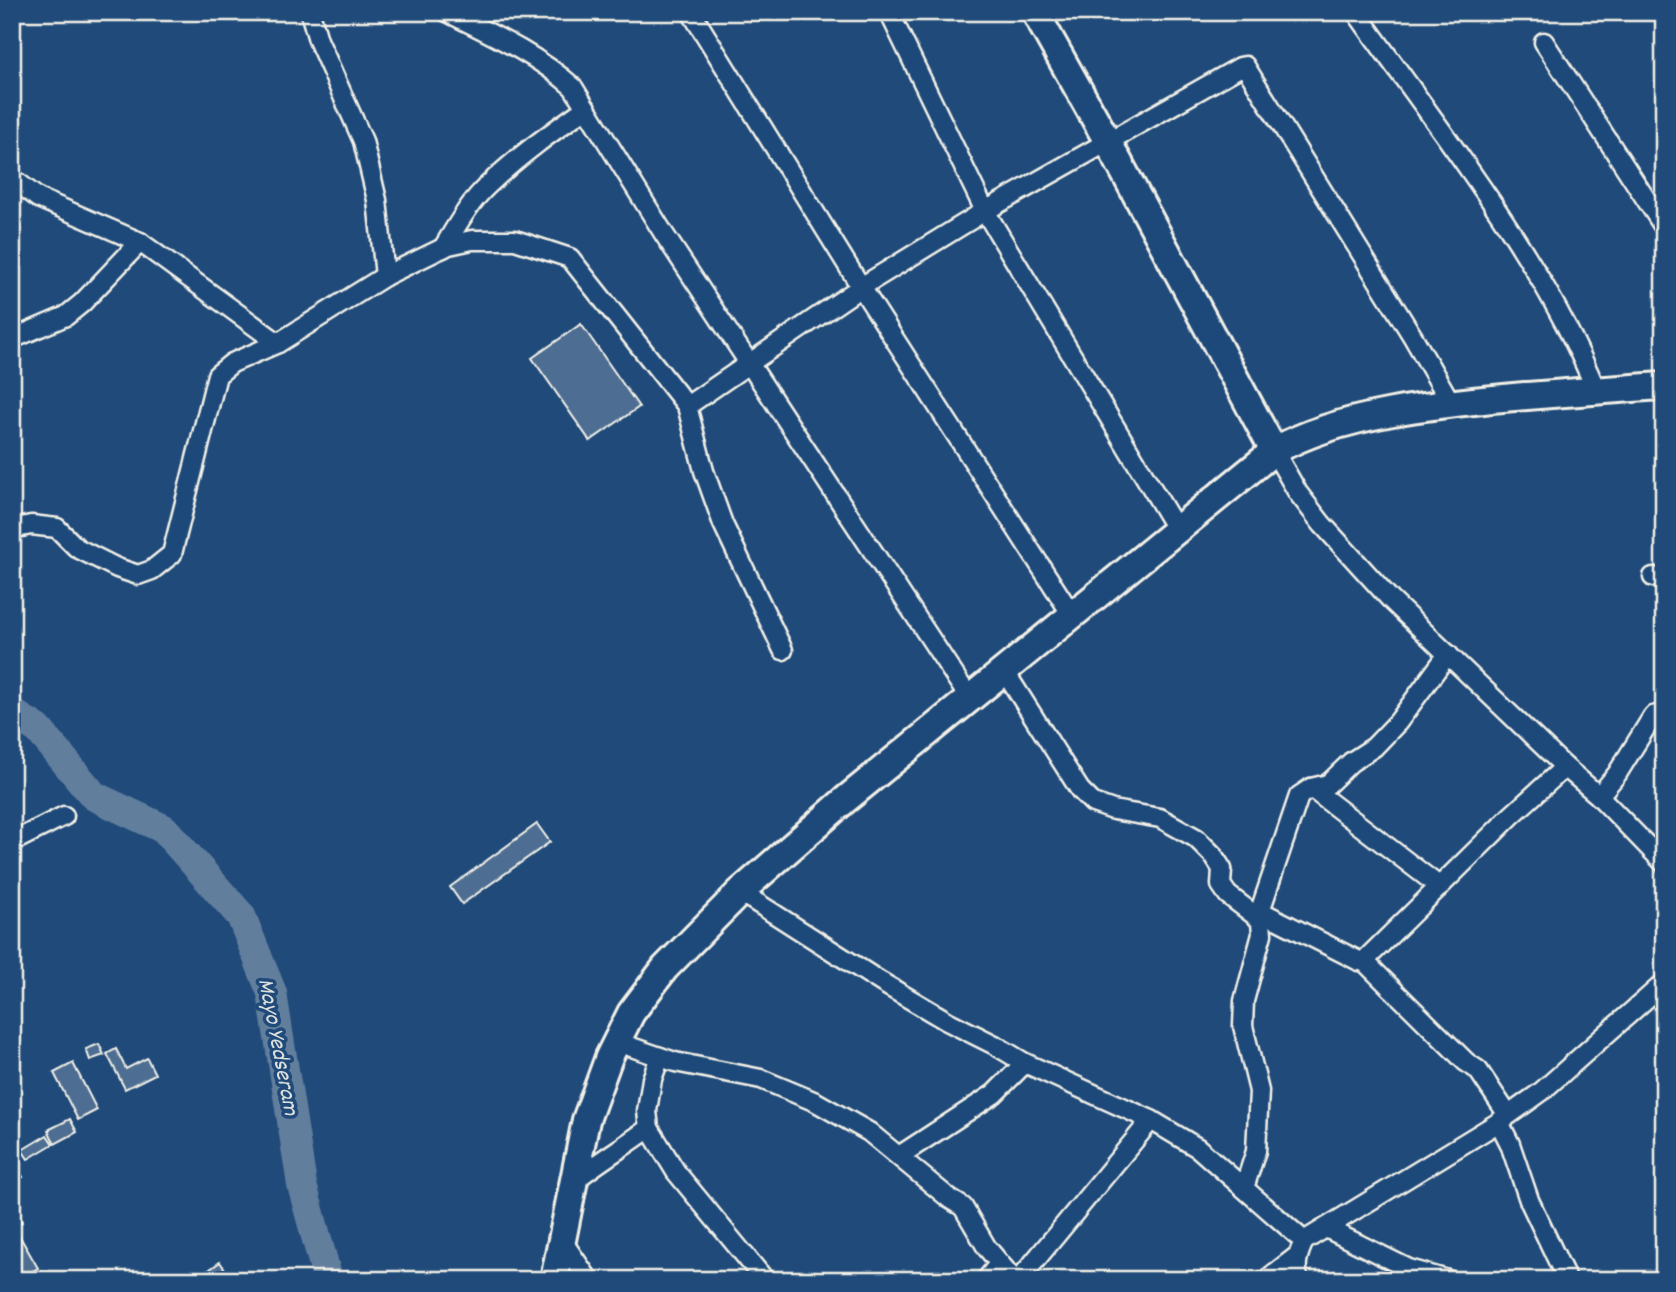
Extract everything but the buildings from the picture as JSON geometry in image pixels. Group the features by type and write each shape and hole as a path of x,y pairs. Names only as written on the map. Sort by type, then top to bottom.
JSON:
{"main road":[{"path":"1035,12 1274,451"},
{"path":"554,1280 586,1121 609,1057 631,1013 665,968 740,892 845,800 1274,451 1294,440 1383,414 1451,403 1664,386"}],"street":[{"path":"310,12 318,40 363,141 377,200 385,276"},
{"path":"447,12 521,49 573,87 664,234 970,699"},
{"path":"691,12 861,287 1072,615"},
{"path":"889,12 985,211 1177,530"},
{"path":"1356,12 1534,269 1580,352 1596,390"},
{"path":"1544,42 1664,227"},
{"path":"687,406 861,287 985,211 1245,66 1451,403"},
{"path":"443,248 487,186 548,133 586,108"},
{"path":"12,178 38,198 140,242 278,343"},
{"path":"12,528 31,525 57,527 77,548 117,568 138,575 152,569 172,554 217,375 232,363 278,343 385,276 443,248 472,240 515,240 569,258 687,406 704,471 723,524 783,650"},
{"path":"12,339 66,316 82,303 140,242"},
{"path":"1274,451 1298,493 1322,524 1391,600 1565,767 1599,796 1664,863"},
{"path":"1244,1188 1256,1151 1259,1091 1243,1026 1244,1002 1262,934 1260,916 1299,796 1311,788 1328,784 1351,762 1374,747 1398,722 1448,654"},
{"path":"1004,672 1080,790 1093,803 1113,810 1160,818 1196,838 1213,855 1222,869 1221,885 1228,895 1260,916 1364,961 1466,1062 1478,1070 1504,1119 1529,1200 1567,1280"},
{"path":"1599,796 1617,774 1653,716 1664,713"},
{"path":"1364,961 1512,815 1565,767"},
{"path":"1311,788 1440,887"},
{"path":"12,842 64,816"},
{"path":"740,892 881,982 1024,1063 1151,1120 1198,1148 1244,1188 1301,1248"},
{"path":"1266,1280 1326,1228 1504,1119 1541,1092 1664,983"},
{"path":"617,1042 660,1057 761,1079 816,1102 869,1132 963,1207 987,1248 1014,1280"},
{"path":"660,1057 652,1079 649,1128 676,1172 765,1280"},
{"path":"899,1156 994,1094 1024,1063"},
{"path":"1019,1280 1151,1120"},
{"path":"573,1182 649,1128"},
{"path":"1326,1228 1409,1269 1448,1280"},
{"path":"563,1242 589,1280"},
{"path":"1299,1280 1297,1273 1301,1248"},
{"path":"986,1280 999,1264"}],"waterway":[{"name":"Mayo Yedseram","path":"12,713 38,729 94,796 164,829 241,916 272,993 302,1185 328,1280"}]}
